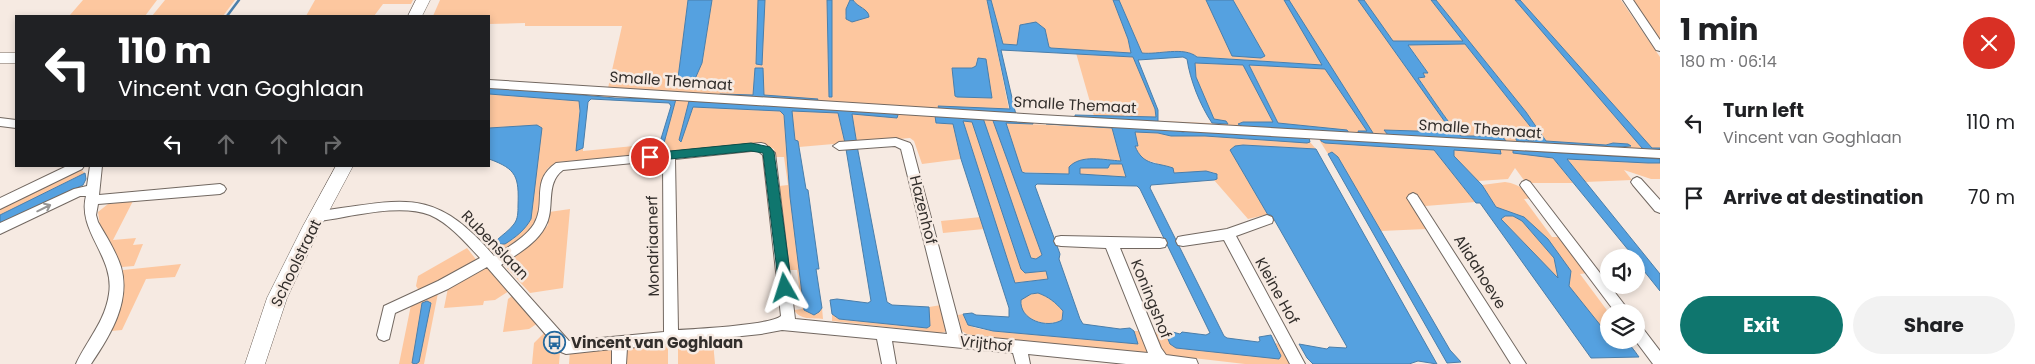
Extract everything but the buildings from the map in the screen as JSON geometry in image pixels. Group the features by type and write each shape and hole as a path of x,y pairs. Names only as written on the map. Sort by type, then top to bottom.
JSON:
{"street":[{"path":"416,15 423,0"},
{"path":"1628,0 1660,48"},
{"path":"0,58 15,58"},
{"name":"Smalle Themaat","path":"490,84 1040,119 1660,154"},
{"path":"0,122 15,124"},
{"name":"Hazenhof","path":"839,146 896,142 906,146 956,341"},
{"path":"384,336 389,310 490,262 524,243 540,227 546,182 555,168 565,164 751,147 761,148 769,152 788,318 782,324 761,328 620,342 619,364"},
{"name":"Mondriaanerf","path":"669,155 671,336"},
{"path":"0,204 76,167"},
{"path":"83,364 111,314 116,293 115,269 92,222 92,195 96,167"},
{"name":"Schoolstraat","path":"255,364 277,298 344,167"},
{"path":"1637,182 1660,208"},
{"path":"1526,185 1617,304"},
{"path":"0,229 78,192 92,195 220,189"},
{"name":"Alidahoeve","path":"1414,198 1519,364"},
{"name":"Rubenslaan","path":"319,216 397,207 420,208 436,212 469,237 566,348 620,342"},
{"path":"1183,241 1228,234 1267,220"},
{"name":"Kleine Hof","path":"1228,234 1298,364"},
{"name":"Koningshof","path":"1061,241 1160,243"},
{"name":"Koningshof","path":"1111,243 1155,352 1163,362"},
{"name":"Vrijthof","path":"782,324 1190,364"},
{"path":"883,334 889,364"},
{"path":"1645,342 1660,362"},
{"path":"1019,348 1024,364"}],"shaded area":[{"path":"83,0 157,0 146,15 70,15"},
{"path":"165,0 235,0 224,15 153,15"},
{"path":"315,0 413,0 411,4 383,4 375,15 307,15"},
{"path":"440,0 688,0 678,78 695,79 702,63 712,0 758,0 756,64 765,0 827,0 829,97 832,97 832,0 850,0 845,17 864,9 856,5 853,0 987,0 1009,110 1016,114 1227,124 1226,121 1214,119 1198,83 1195,63 1243,65 1273,122 1243,122 1238,124 1347,130 1278,123 1249,65 1325,69 1370,134 1289,0 1358,0 1445,122 1448,132 1385,130 1489,141 1502,136 1461,136 1457,133 1418,78 1425,76 1423,73 1428,73 1408,44 1465,44 1537,135 1538,139 1517,141 1608,148 1630,146 1628,144 1613,143 1606,145 1546,141 1526,112 1436,0 1515,0 1642,148 1660,151 1660,159 1516,150 1553,158 1573,183 1526,183 1515,168 1508,179 1478,181 1454,156 1454,150 1194,129 1183,132 1158,127 993,119 1042,255 1036,260 1031,258 983,118 935,122 938,124 953,124 961,159 922,164 914,141 910,138 856,143 852,113 897,118 897,115 886,112 689,101 679,140 681,142 693,107 780,111 784,115 790,197 819,312 822,308 823,319 811,318 803,317 794,310 802,309 797,270 790,270 779,186 788,185 784,157 776,157 774,149 760,143 558,162 548,168 542,178 537,220 534,228 507,247 498,252 491,253 480,241 487,237 493,243 497,240 500,244 514,239 536,125 490,128 490,94 580,101 577,151 583,148 583,151 664,143 676,99 606,97 490,87 490,81 608,88 622,26 525,26 525,23 490,24 490,15 433,15","holes":["977,59 988,76 992,98 955,96 952,68 972,68 976,66","762,68 764,95 818,99 750,95 753,95 755,69"]},
{"path":"991,0 1113,0 1128,39 1131,53 1051,48 1049,47 1045,29 1026,24 1020,25 1018,45 1002,44"},
{"path":"1119,0 1206,0 1232,55 1265,56 1233,0 1284,0 1323,65 1142,53"},
{"path":"1364,0 1431,0 1463,41 1392,41"},
{"path":"1520,0 1621,0 1660,57 1660,148 1652,148"},
{"path":"1632,0 1660,0 1660,41"},
{"path":"1076,53 1133,57 1155,109 1156,117 1094,116"},
{"path":"792,111 838,113 845,143 799,147 798,141 795,140"},
{"path":"963,121 972,121 1021,269 1025,273 1046,271 1049,279 1015,283"},
{"path":"1006,123 1112,128 1121,161 1083,159 1070,174 1022,172"},
{"path":"1135,132 1172,136 1310,142 1316,149 1243,145 1230,150 1268,215 1270,214 1275,221 1271,223 1265,215 1248,219 1214,180 1218,176 1213,172 1174,173 1154,162 1144,161 1138,155 1134,146 1138,145"},
{"path":"1318,138 1434,150 1475,202 1413,207 1426,229 1381,231 1338,157 1328,154"},
{"path":"1567,158 1660,163 1660,179 1651,179 1624,170 1632,180 1585,182"},
{"path":"1110,164 1122,164 1126,178 1080,175 1080,168 1108,168"},
{"path":"80,169 85,173 0,215 0,206"},
{"path":"1505,182 1513,184 1520,187 1533,198 1524,199 1552,237 1562,237 1588,273 1580,274 1602,304 1600,304 1600,325 1569,286 1571,271 1524,217 1496,207 1482,185"},
{"path":"133,201 113,240 136,238 133,245 143,244 134,266 122,267 100,226 98,212 108,204"},
{"path":"570,209 563,288 530,293 504,265 505,261 543,231 548,225 549,212"},
{"path":"1505,216 1513,216 1522,221 1554,258 1558,279 1501,219"},
{"path":"981,217 984,229 943,233 941,221"},
{"path":"467,248 478,262 420,292 416,286 418,276"},
{"path":"181,264 175,277 146,279 122,330 111,331 123,282 123,270"},
{"path":"482,268 490,269 509,291 495,300 484,301 483,305 444,308 448,288"},
{"path":"438,293 424,364 399,364 411,305"},
{"path":"1038,293 1052,300 1063,311 1062,320 1049,323 1042,322 1024,313 1021,300 1024,296"},
{"path":"512,296 538,323 529,329 503,332 508,299"},
{"path":"941,305 946,327 945,332 941,333 832,321 832,314 839,319 927,328 930,326 929,307"},
{"path":"963,314 971,326 992,331 1138,343 1134,331 1143,331 1149,352 1147,354 970,336 962,331 958,315"},
{"path":"546,331 560,352 559,364 532,364 534,343"},
{"path":"1155,332 1168,332 1166,334 1280,352 1275,343 1284,345 1292,364 1245,364 1167,355 1163,353"},
{"path":"668,340 668,364 622,364 622,345"},
{"path":"713,342 715,364 678,364 678,345"},
{"path":"616,345 616,364 569,364 570,350"}],"water":[{"path":"688,0 712,0 702,63 695,79 678,78"},
{"path":"758,0 765,0 762,65 756,64"},
{"path":"827,0 832,0 832,97 829,97"},
{"path":"850,0 853,0 865,10 869,17 852,22 846,19 846,9"},
{"path":"987,0 991,0 1003,44 1017,45 1020,25 1036,22 1045,29 1049,47 1051,48 1131,53 1128,39 1113,0 1119,0 1142,53 1178,51 1197,57 1322,65 1284,0 1289,0 1373,133 1359,134 1358,131 1367,131 1325,69 1249,65 1278,123 1347,130 1349,133 1243,127 1238,124 1243,122 1273,122 1243,65 1195,63 1196,77 1214,119 1226,121 1228,124 1212,123 1196,92 1187,59 1183,57 1138,60 1158,110 1158,122 1075,117 1075,115 1156,117 1155,109 1133,57 1001,50 1016,115 940,110 938,106 1010,109"},
{"path":"1206,0 1233,0 1265,56 1261,58 1232,56"},
{"path":"1358,0 1364,0 1393,41 1463,41 1431,0 1436,0 1526,112 1546,141 1606,145 1613,143 1631,146 1608,148 1517,141 1514,136 1532,141 1538,139 1537,135 1465,44 1408,45 1428,73 1423,73 1425,77 1418,78 1457,133 1461,136 1502,136 1506,141 1388,135 1384,130 1448,132 1445,122"},
{"path":"1515,0 1520,0 1652,148 1660,148 1660,151 1647,151 1642,148"},
{"path":"978,58 986,59 992,98 955,96 952,68 972,68 976,66"},
{"path":"755,68 763,68 764,95 818,99 817,101 717,96 720,94 753,95"},
{"path":"490,87 615,98 676,99 664,143 660,142 671,106 669,103 591,99 588,102 583,148 576,151 580,111 579,101 490,94"},
{"path":"689,101 886,112 898,115 897,118 852,114 887,302 892,305 929,307 930,326 927,328 839,319 832,314 830,300 837,299 868,303 871,301 845,143 838,113 792,111 795,140 798,141 806,189 808,190 819,269 816,269 822,308 814,315 804,310 790,197 784,115 780,111 693,107 681,142 679,140"},
{"path":"935,116 983,118 1031,258 1036,259 1042,255 992,118 1033,121 1033,124 1006,123 1022,172 1025,173 1069,174 1069,167 1080,160 1121,161 1112,128 1046,124 1046,121 1158,127 1183,132 1194,129 1309,138 1310,142 1307,143 1205,136 1171,136 1158,133 1135,132 1138,146 1135,146 1146,160 1173,168 1174,173 1206,171 1217,174 1217,179 1214,180 1151,185 1150,188 1224,336 1258,342 1260,341 1259,337 1271,335 1281,356 1279,359 1176,348 1170,344 1166,334 1169,331 1180,334 1182,332 1206,335 1210,333 1137,186 1037,184 1035,186 1083,324 1120,329 1130,328 1134,331 1138,344 993,331 968,325 963,314 972,313 976,315 1009,317 1009,308 961,159 953,124 936,123","holes":["963,121 972,122 1021,269 1025,273 1046,271 1048,279 1015,283","1110,164 1122,164 1126,177 1080,174 1080,168 1108,168","1038,293 1054,302 1063,311 1062,320 1056,323 1042,323 1035,321 1024,313 1021,300 1031,294"]},
{"path":"537,125 542,128 531,219 526,227 505,244 500,244 497,240 512,226 517,218 518,188 517,181 511,171 490,159 490,128"},
{"path":"1320,137 1500,149 1501,154 1454,150 1454,156 1482,185 1496,207 1524,217 1548,239 1571,271 1569,286 1600,325 1600,349 1633,349 1639,357 1591,358 1480,203 1476,203 1434,150 1325,143 1321,141","holes":["1505,216 1513,216 1522,221 1554,258 1558,278 1501,219"]},
{"path":"1235,146 1316,149 1437,364 1418,361 1409,364 1313,364 1307,358 1299,344 1327,349 1329,347 1347,347 1275,221 1271,215 1268,215 1230,150"},
{"path":"1513,150 1660,159 1660,163 1648,163 1567,159 1640,249 1627,249 1553,158 1513,153"},
{"path":"1332,152 1338,157 1450,350 1461,362 1447,363 1328,154"},
{"path":"85,173 86,179 83,185 0,224 0,215"},
{"path":"1645,255 1660,274 1660,291 1645,272"},
{"path":"427,301 431,303 419,362 416,364 412,363 422,303"}],"waterway":[{"path":"228,15 239,0"}],"place":[{"name":"Vincent van Goghlaan","path":"555,343"}],"route":[{"path":"650,157 751,147 761,148 769,152 785,288"}]}
